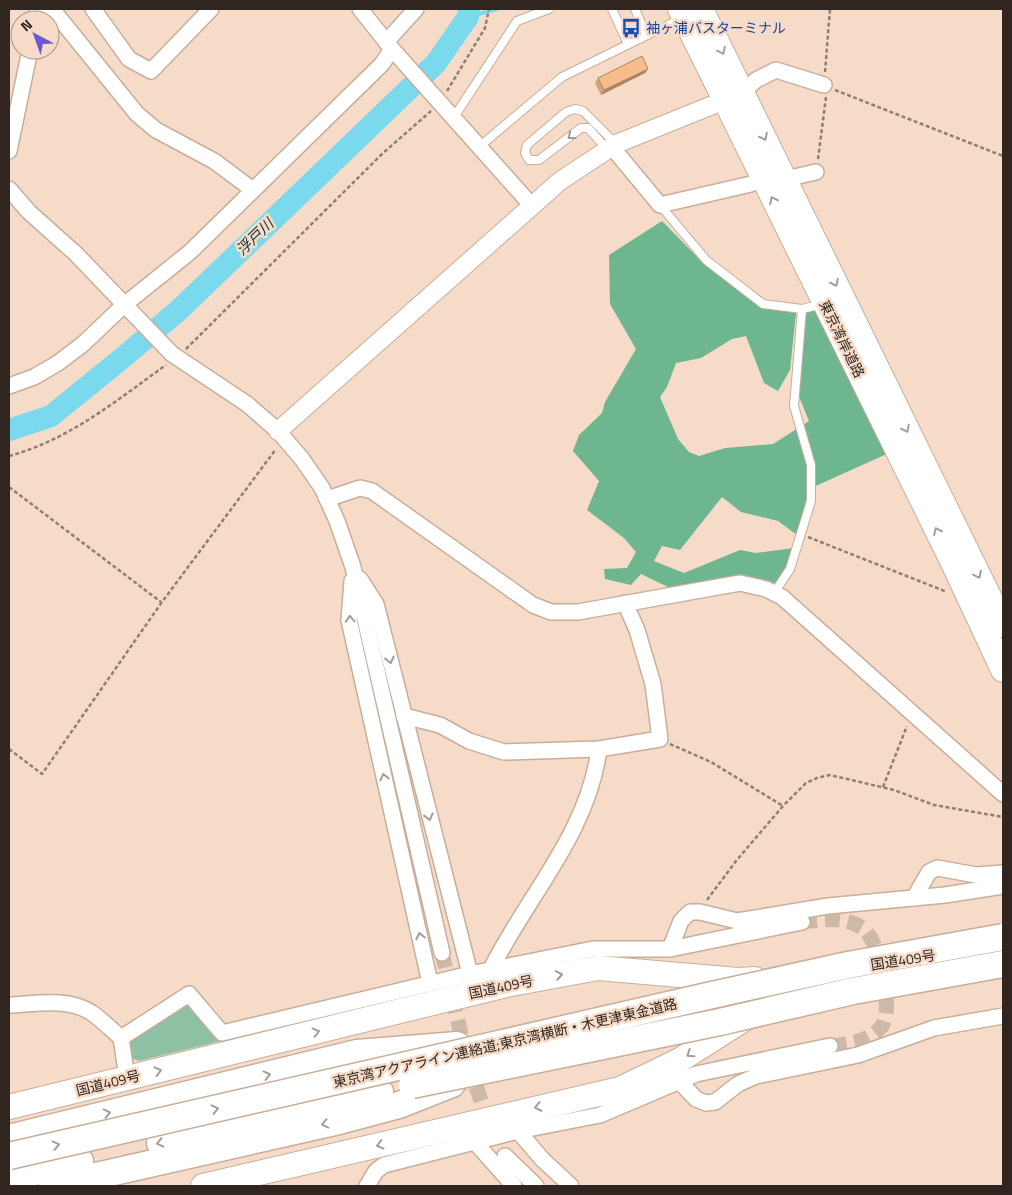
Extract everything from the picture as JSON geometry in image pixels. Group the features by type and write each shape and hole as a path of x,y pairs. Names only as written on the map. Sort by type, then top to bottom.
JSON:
{"highway":[{"name":"東京湾岸道路","path":"688,11 1003,626"},
{"name":"東京湾岸道路","path":"733,97 824,303 1003,670"},
{"name":"東京湾アクアライン連絡道;東京湾横断・木更津東金道路","path":"9,1156 722,992 848,965 1003,937"},
{"name":"国道409号","path":"9,1107 506,985 598,968 738,980 818,974 1003,943"},
{"name":"東京湾アクアライン連絡道;東京湾横断・木更津東金道路","path":"9,1178 412,1085 720,1022 852,992 1003,963"},
{"name":"国道409号","path":"203,1186 620,1089 680,1060 776,1001 1003,963"},
{"path":"9,1138 357,1053 475,1044 723,996 818,974"},
{"path":"52,1186 339,1121 399,1105 519,1058 776,1001"}],"street":[{"path":"52,9 137,114 156,130 214,161 254,190"},
{"path":"93,9 129,59 151,71 211,9"},
{"path":"360,9 389,45 532,206"},
{"path":"9,386 34,377 58,363 83,344 124,305 190,252 312,130 382,64 389,45 416,9"},
{"path":"9,151 15,88 26,60"},
{"path":"281,434 560,181 611,146 733,97 756,80 776,70 824,86"},
{"path":"611,146 660,204 750,184"},
{"path":"794,177 816,172"},
{"path":"9,189 29,212 76,254 175,356 247,404 281,434 302,458 327,499 353,567 442,953"},
{"path":"327,499 360,488 372,491 541,610 578,612 625,602 740,583 766,589 782,597 913,711 1003,794"},
{"path":"353,567 376,604 470,974"},
{"path":"353,567 349,620 430,983"},
{"path":"404,716 440,725 469,741 504,752 599,749 660,739 653,684 637,630 625,602"},
{"path":"490,970 504,943 551,871 584,808 596,777 599,749"},
{"path":"914,898 929,872 937,868 976,875 1003,873"},
{"path":"670,949 682,921 690,912 700,912 737,921 828,906 914,898 1003,886"},
{"path":"122,1038 189,994 222,1033 430,983 593,949 670,949 802,922"},
{"path":"9,1004 63,1003 81,1007 92,1013 122,1038 127,1078"},
{"path":"679,1081 696,1099 706,1103 715,1102 738,1084 756,1076 858,1055 934,1028 1003,1016"},
{"path":"367,1186 376,1171 384,1165 474,1141 600,1115 679,1081 712,1070 830,1046"},
{"path":"518,1131 542,1160 571,1186"},
{"path":"474,1141 514,1186"},
{"path":"505,1156 536,1186"}],"lane":[{"path":"454,117 517,21 549,9"},
{"path":"612,9 628,44"},
{"path":"635,9 646,34"},
{"path":"479,147 562,76 628,44 688,11"},
{"path":"575,109 582,111 611,146 588,128 581,128 539,160 529,160 525,153 527,145 566,112 575,109"},
{"path":"660,204 706,260 762,304 802,309 817,307 824,303"},
{"path":"774,593 790,569 811,501 810,465 794,406 802,309"}],"path":[{"path":"9,456 58,437 94,418 175,356 382,154 440,102 485,28 489,9"},
{"path":"816,172 826,95 824,86 830,9"},
{"path":"824,86 1003,156"},
{"path":"9,749 42,774 281,434"},
{"path":"9,487 162,602"},
{"path":"802,535 936,588 970,599"},
{"path":"883,787 913,711"},
{"path":"660,739 711,762 783,806"},
{"path":"700,912 736,860 783,806 806,784 830,775 883,787 934,805 1003,817"}],"green space":[{"path":"662,221 703,263 763,308 796,313 790,370 778,391 764,383 746,336 732,339 701,358 676,363 667,387 660,397 678,439 689,452 699,456 725,448 773,444 809,421 798,394 804,311 819,308 889,453 809,489 797,535 778,521 741,512 722,497 680,550 662,546 654,561 684,573 740,550 756,553 794,548 781,582 773,586 672,589 641,574 631,585 605,579 604,569 627,568 636,552 624,538 587,510 599,481 573,451 579,435 602,413 605,402 636,349 610,304 609,255"},
{"path":"184,1002 193,1003 221,1041 139,1061 131,1058 128,1043 134,1034"}],"building":[{"path":"642,56 648,69 604,90 598,78"}],"waterway":[{"name":"浮戸川","path":"9,430 51,416 179,310 436,63 468,17 469,9"},
{"path":"468,17 497,9"}],"tunnel":[{"path":"802,922 840,920 861,927 868,933 874,944 883,974 886,1005 882,1026 865,1039 830,1046"},
{"path":"442,953 460,1031 475,1082 493,1132 505,1156"}],"place":[{"name":"袖ヶ浦バスターミナル","path":"631,28"}]}
